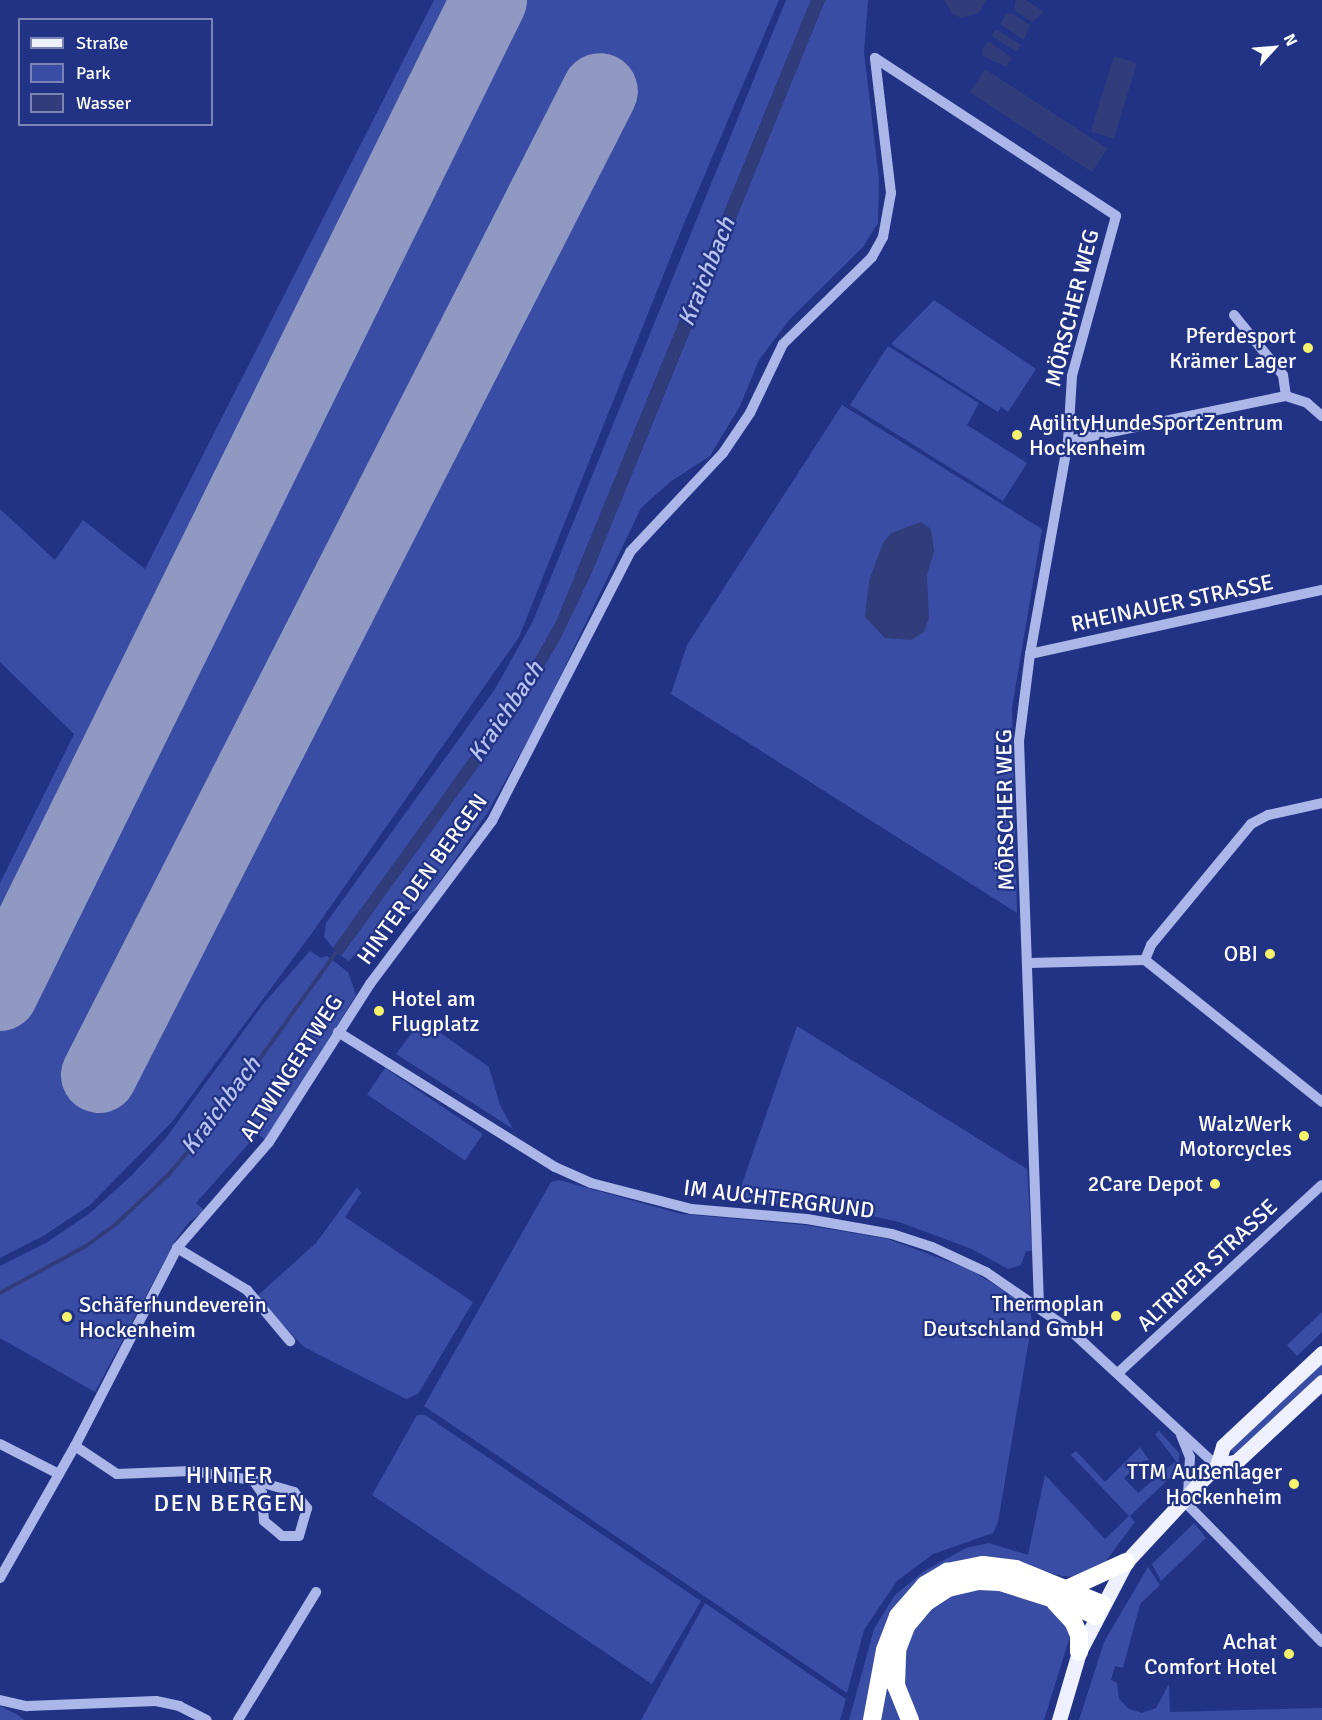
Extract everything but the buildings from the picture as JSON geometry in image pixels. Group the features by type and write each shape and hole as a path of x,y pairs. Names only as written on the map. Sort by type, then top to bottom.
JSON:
{"highway":[{"path":"1067,1588 1126,1562"},
{"path":"872,1720 890,1632 898,1616 925,1585 947,1572 983,1565 1016,1569 1067,1588 1099,1610"},
{"path":"910,1720 896,1686 896,1662 906,1626 925,1603 948,1588 979,1581 1000,1582 1099,1610"},
{"path":"1043,1595 1064,1608 1073,1621 1079,1635 1079,1653"}],"main road":[{"path":"1217,1466 1223,1446 1322,1353"},
{"path":"1059,1720 1079,1653 1099,1610 1126,1562 1185,1496 1217,1466 1237,1461 1322,1382"}],"street":[{"name":"HINTER DEN BERGEN","path":"369,984 492,821 630,552 723,453 750,413 783,344 872,257 883,237 891,193 875,58 1116,216"},
{"name":"MÖRSCHER WEG","path":"1039,1305 1029,963 1019,741 1030,654 1068,441 1072,376 1116,216"},
{"path":"1234,315 1283,375 1286,396"},
{"path":"1068,441 1286,396 1307,403 1322,416"},
{"name":"RHEINAUER STRASSE","path":"1030,654 1322,590"},
{"path":"1145,960 1151,945 1251,824 1268,815 1322,803"},
{"path":"1029,963 1145,960 1322,1102"},
{"name":"ALTWINGERTWEG","path":"0,1578 75,1446 177,1248 269,1142 369,984"},
{"name":"IM AUCHTERGRUND","path":"338,1032 555,1167 591,1183 691,1209 807,1219 892,1234 957,1257 1039,1305 1118,1373 1217,1466"},
{"name":"ALTRIPER STRASSE","path":"1118,1373 1322,1185"},
{"path":"177,1248 247,1290 290,1341"},
{"path":"1180,1432 1190,1457 1185,1496 1224,1541 1322,1642"},
{"path":"0,1444 59,1474"},
{"path":"75,1446 117,1474 191,1471 253,1480 294,1492 307,1508 298,1536 282,1536 264,1521 262,1493 253,1480"},
{"path":"238,1720 316,1593"},
{"path":"0,1700 27,1706 156,1701 179,1706 207,1720"}],"green space":[{"path":"434,0 779,0 683,226 519,637 312,933 172,1122 90,1205 43,1236 0,1258 0,883 74,734 0,662 0,509 55,560 83,520 145,569"},
{"path":"786,0 811,0 556,622 511,701 333,948 324,937 326,923 495,689 533,621"},
{"path":"825,0 868,0 864,52 879,179 878,223 863,247 789,320 759,360 740,406 710,456 670,482 641,508 542,714 488,812 421,908 376,930 349,961 341,956 519,710 560,639 592,572"},
{"path":"934,300 1036,369 1008,412 1001,407 998,412 891,344"},
{"path":"888,346 979,403 967,425 1027,463 1003,501 850,405"},
{"path":"842,405 1042,529 1012,708 1017,913 671,694 687,645"},
{"path":"310,951 321,958 327,956 348,972 356,995 266,1140 257,1134 196,1203 205,1211 189,1222 175,1241 95,1392 0,1338 0,1266 46,1243 90,1213 132,1175 166,1138 263,1004"},
{"path":"422,1020 489,1067 500,1105 513,1129 396,1054"},
{"path":"797,1026 1027,1169 1032,1251 1026,1251 1021,1265 1008,1269 972,1249 899,1222 839,1209 736,1201"},
{"path":"385,1068 483,1134 465,1161 367,1095"},
{"path":"559,1180 681,1214 805,1225 888,1239 969,1269 1030,1307 1032,1322 998,1522 993,1533 933,1554 897,1581 864,1630 847,1693 424,1406 551,1182"},
{"path":"357,1187 361,1193 345,1217 473,1302 418,1394 406,1399 304,1347 256,1297 316,1243"},
{"path":"1322,1312 1322,1332 1297,1356 1287,1345"},
{"path":"1322,1363 1322,1378 1236,1456 1230,1449"},
{"path":"417,1415 425,1415 701,1601 652,1684 372,1495"},
{"path":"1159,1431 1179,1453 1179,1469 1130,1516 1135,1522 1103,1565 1076,1577 1062,1576 1002,1558 977,1557 935,1570 910,1588 887,1620 865,1720 849,1720 874,1629 895,1595 924,1571 966,1548 989,1543 1028,1555 1045,1475 1105,1539 1129,1516 1071,1455 1076,1451 1105,1482 1140,1447 1149,1460 1143,1461 1124,1478 1138,1493 1176,1461 1155,1434"},
{"path":"1194,1523 1206,1538 1161,1581 1152,1564"},
{"path":"1148,1567 1160,1585 1140,1604 1123,1668 1115,1666 1111,1680 1117,1683 1119,1699 1129,1709 1142,1713 1156,1708 1169,1684 1170,1712 1322,1708 1322,1720 1079,1720 1104,1642"},
{"path":"995,1571 1020,1576 1081,1601 995,1576 961,1578 941,1587 921,1600 905,1619 892,1650 891,1684 903,1720 877,1720 890,1641 911,1605 950,1578"},
{"path":"993,1586 1041,1600 1057,1612 1071,1633 1044,1720 916,1720 906,1702 901,1664 911,1628 941,1598"},
{"path":"705,1603 846,1699 840,1720 641,1720"},
{"path":"0,1706 18,1715 24,1720 0,1720"}],"water":[{"path":"811,0 825,0 592,572 560,639 519,710 341,956 333,948 511,701 556,622"},
{"path":"944,0 986,0 979,13 962,18 952,14"},
{"path":"1016,0 1026,0 1044,12 1032,22 1014,10"},
{"path":"1012,13 1030,25 1024,40 1000,24 1006,14"},
{"path":"996,29 1021,45 1017,52 992,36"},
{"path":"988,41 1012,58 1006,67 983,56 982,50"},
{"path":"1114,56 1137,63 1114,139 1091,132"},
{"path":"985,69 1107,149 1092,172 970,92"},
{"path":"921,522 931,529 934,551 927,575 929,618 924,632 911,640 885,638 865,617 869,581 883,543 891,533"}],"waterway":[{"name":"Kraichbach","path":"0,1293 86,1246 116,1224 169,1174 221,1113 339,948"}],"runway":[{"path":"0,993 489,0"},
{"path":"99,1075 600,91"}],"place":[{"name":"Pferdesport Krämer Lager","path":"1308,348"},
{"name":"AgilityHundeSportZentrum Hockenheim","path":"1017,435"},
{"name":"OBI","path":"1270,954"},
{"name":"Hotel am Flugplatz","path":"379,1011"},
{"name":"WalzWerk Motorcycles","path":"1304,1136"},
{"name":"2Care Depot","path":"1215,1184"},
{"name":"Thermoplan Deutschland GmbH","path":"1116,1316"},
{"name":"Schäferhundeverein Hockenheim","path":"67,1317"},
{"name":"TTM Außenlager Hockenheim","path":"1294,1484"},
{"name":"Achat Comfort Hotel","path":"1289,1654"}],"district":[{"name":"HINTER DEN BERGEN","path":"230,1490"}]}
